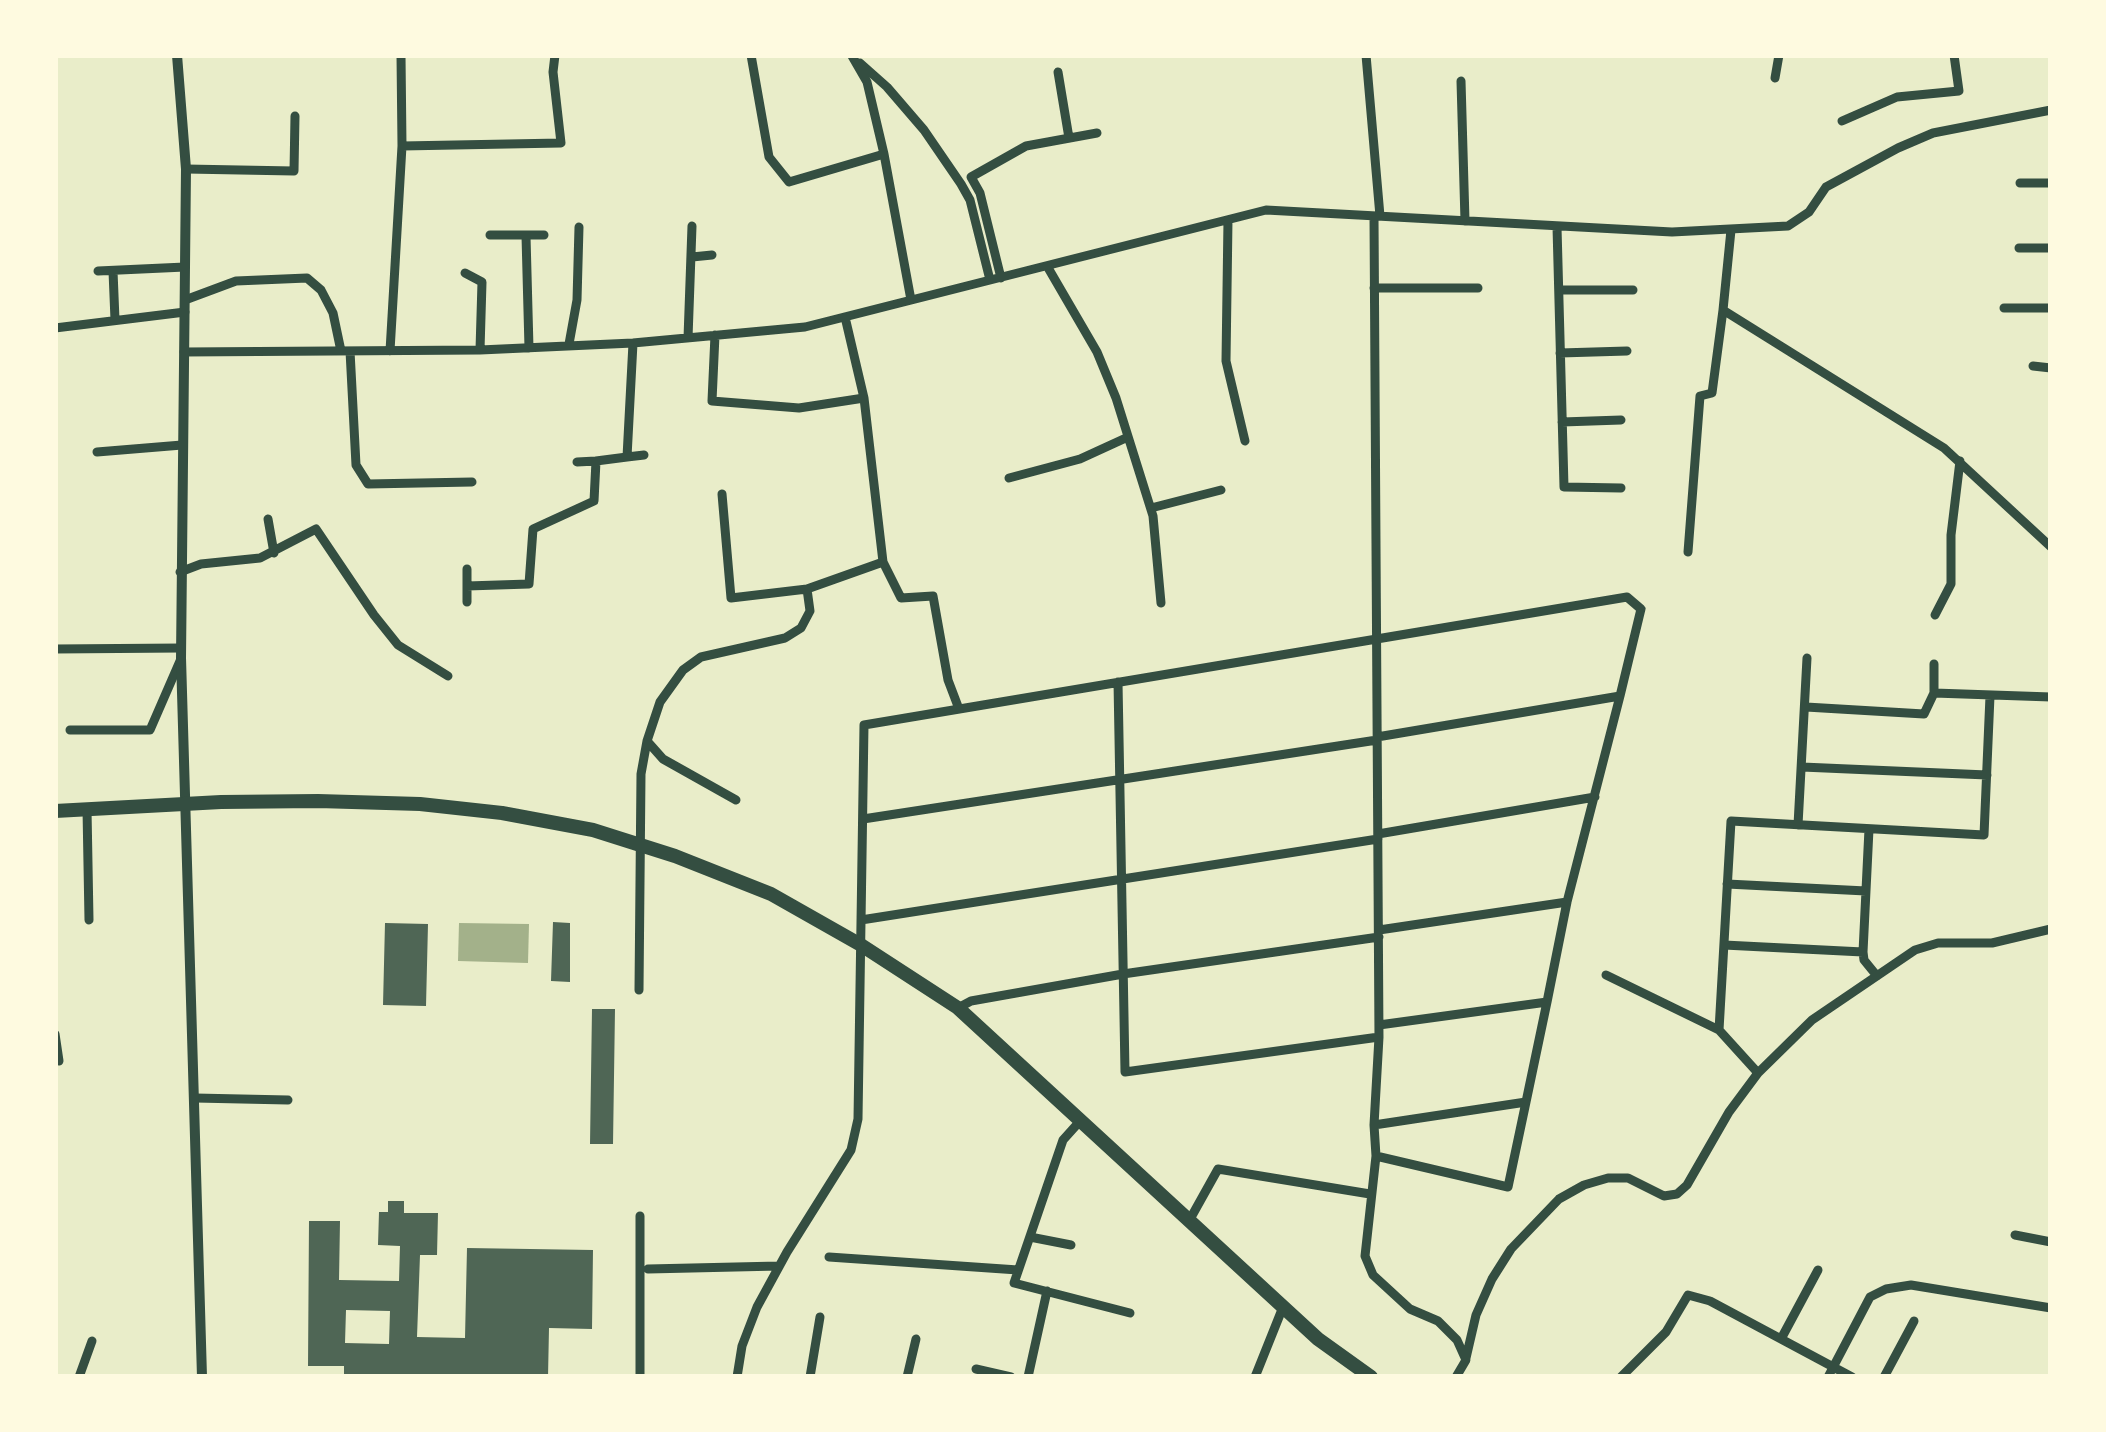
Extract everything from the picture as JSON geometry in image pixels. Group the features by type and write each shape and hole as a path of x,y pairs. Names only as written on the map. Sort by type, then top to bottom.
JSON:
{"main road":[{"path":"55,811 318,801 420,804 502,813 594,830 771,894 861,945 958,1008 1318,1339 1371,1377"}],"street":[{"path":"178,55 186,168 181,653 202,1377"},
{"path":"390,351 402,146 401,55"},
{"path":"402,146 561,143 553,72 555,55"},
{"path":"752,55 770,156 789,182 884,154"},
{"path":"852,55 866,82 884,154 911,300"},
{"path":"852,55 924,130 961,184 996,279"},
{"path":"1366,55 1377,216 1374,288 1379,1036 1376,1156 1365,1256 1373,1275 1410,1309 1438,1321 1457,1340 1466,1360"},
{"path":"1775,78 1779,55"},
{"path":"1842,121 1898,97 1959,91 1954,55"},
{"path":"1058,72 1069,138"},
{"path":"1461,81 1465,221"},
{"path":"184,352 480,350 805,327 1266,210 1672,232 1788,226 1809,212 1826,187 1898,148 1934,134 2051,110"},
{"path":"186,168 294,172 295,116"},
{"path":"996,279 980,193 971,177 1026,146 1097,133"},
{"path":"2020,183 2051,183"},
{"path":"1228,220 1226,361 1245,441"},
{"path":"569,344 577,300 579,226"},
{"path":"688,338 692,226"},
{"path":"1557,227 1564,488 1621,488"},
{"path":"1688,552 1700,396 1712,393 1732,230"},
{"path":"490,235 544,235"},
{"path":"526,236 529,348"},
{"path":"2019,248 2051,248"},
{"path":"692,257 712,255"},
{"path":"1047,266 1097,352 1128,438 1151,508 1161,603"},
{"path":"98,272 185,267"},
{"path":"113,271 116,320"},
{"path":"465,273 482,282 480,350"},
{"path":"55,328 185,306 236,281 308,278 321,290 333,312 346,351 356,465 368,484 472,482"},
{"path":"1374,288 1478,288"},
{"path":"1558,290 1632,290"},
{"path":"2004,308 2051,308"},
{"path":"1722,310 1960,461 2051,546"},
{"path":"845,317 864,398 883,562 901,598 932,596 948,680 959,709"},
{"path":"715,335 712,402 799,408 864,398"},
{"path":"628,457 633,342"},
{"path":"1560,353 1626,352"},
{"path":"2033,366 2051,368"},
{"path":"1562,422 1621,420"},
{"path":"1009,478 1080,460 1128,438"},
{"path":"97,452 182,445"},
{"path":"577,462 644,455"},
{"path":"1935,616 1951,584 1951,535 1960,461"},
{"path":"467,586 528,584 534,529 594,502 596,462"},
{"path":"1151,508 1220,490"},
{"path":"722,494 731,598 807,588 883,562"},
{"path":"268,519 274,553"},
{"path":"180,572 202,564 260,558 316,529 398,645 448,676"},
{"path":"467,569 467,602"},
{"path":"639,990 641,774 660,702 683,670 701,657 786,638 801,628 810,611 807,588"},
{"path":"737,1377 742,1346 757,1307 850,1150 858,1119 864,725 1627,597 1641,610 1567,902 1508,1188 1376,1156"},
{"path":"55,649 181,653"},
{"path":"70,730 150,730 181,653"},
{"path":"1798,825 1807,658"},
{"path":"1806,707 1924,714 1934,693 1934,664"},
{"path":"1118,682 1125,1072 1379,1036"},
{"path":"1934,693 2051,698"},
{"path":"862,819 1377,739 1620,696"},
{"path":"1720,1030 1731,822 1984,835 1990,696"},
{"path":"647,741 664,759 736,800"},
{"path":"1802,767 1987,775"},
{"path":"861,920 1594,797"},
{"path":"87,809 88,920"},
{"path":"1868,829 1863,952 1864,960 1877,976"},
{"path":"1728,884 1866,891"},
{"path":"958,1008 971,1002 1123,974 1567,902"},
{"path":"1456,1377 1466,1360 1476,1315 1492,1279 1511,1249 1559,1199 1584,1185 1608,1178 1628,1178 1664,1196 1676,1194 1687,1185 1729,1112 1758,1073 1778,1049 1812,1020 1915,950 1938,942 1992,942 2051,929"},
{"path":"1724,944 1863,952"},
{"path":"1606,975 1720,1030 1758,1073"},
{"path":"1379,1024 1548,1002"},
{"path":"55,1034 58,1061"},
{"path":"195,1098 288,1100"},
{"path":"1374,1125 1526,1102"},
{"path":"1082,1120 1063,1140 1014,1283 1130,1312"},
{"path":"1189,1221 1218,1169 1370,1194"},
{"path":"640,1216 640,1377"},
{"path":"2015,1235 2051,1242"},
{"path":"1030,1237 1071,1245"},
{"path":"829,1257 1018,1270"},
{"path":"648,1269 779,1266"},
{"path":"1782,1339 1818,1270"},
{"path":"1830,1372 1870,1297 1886,1289 1912,1284 2051,1308"},
{"path":"1028,1377 1046,1291"},
{"path":"1622,1377 1666,1332 1688,1295 1710,1301 1782,1339 1830,1372 1852,1377"},
{"path":"1255,1377 1283,1307"},
{"path":"810,1377 820,1317"},
{"path":"1884,1377 1914,1321"},
{"path":"908,1377 916,1339"},
{"path":"79,1377 92,1341"},
{"path":"976,1369 1011,1377"}],"shaded area":[{"path":"459,923 529,924 528,963 458,961"}],"building":[{"path":"553,922 570,923 570,982 551,981"},
{"path":"385,923 428,924 426,1006 383,1005"},
{"path":"592,1009 615,1009 613,1144 590,1144"},
{"path":"388,1201 404,1201 404,1213 438,1213 437,1255 420,1255 417,1337 465,1338 467,1248 593,1250 592,1329 549,1328 548,1377 344,1377 344,1366 308,1366 309,1221 340,1221 339,1280 399,1281 400,1246 378,1245 379,1212 388,1212","holes":["346,1310 390,1311 389,1344 345,1343"]}]}
